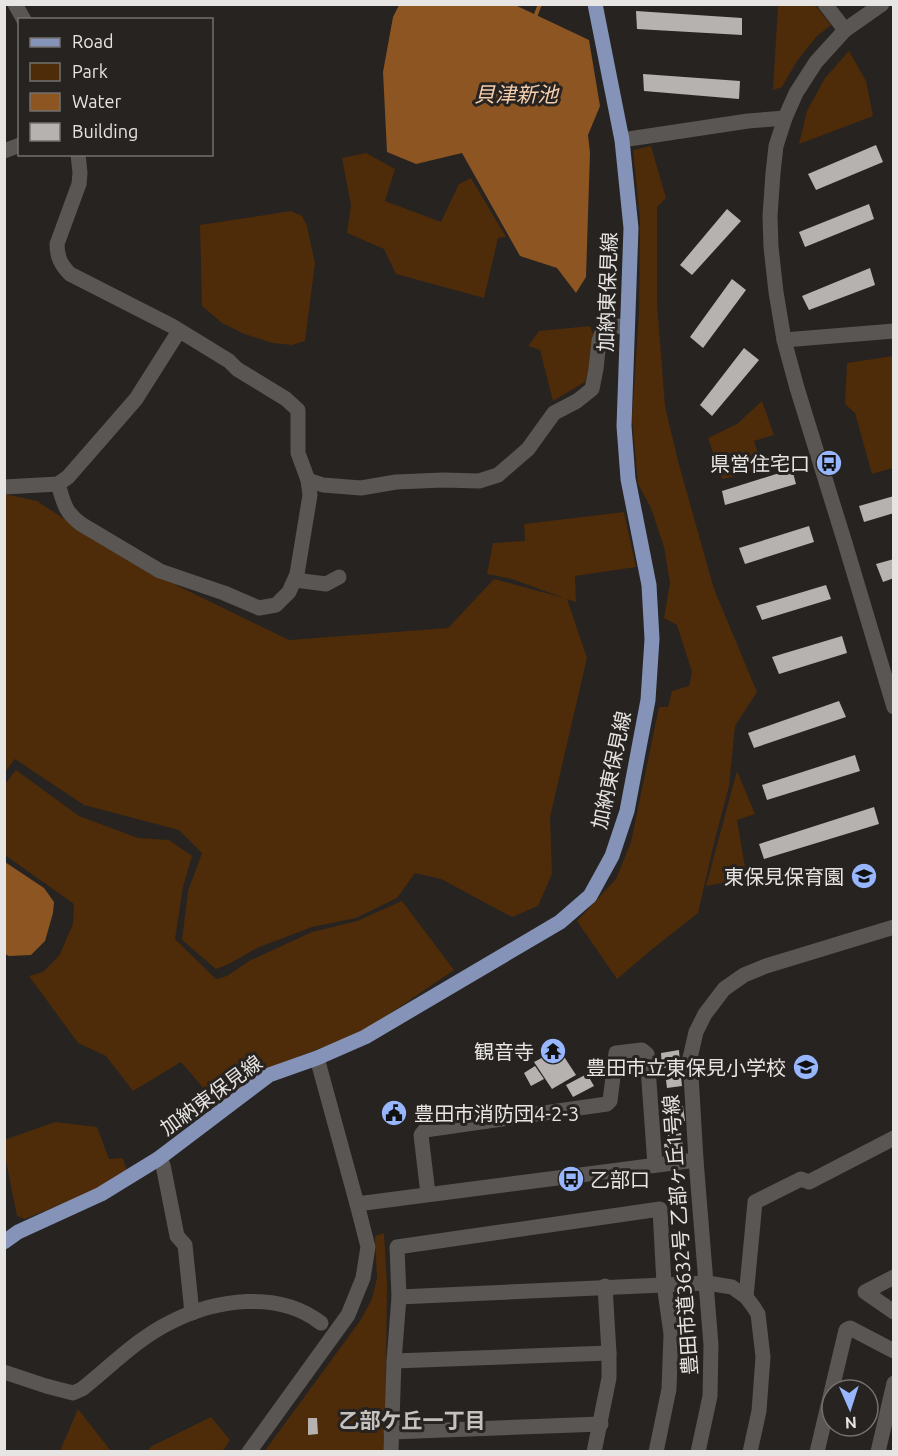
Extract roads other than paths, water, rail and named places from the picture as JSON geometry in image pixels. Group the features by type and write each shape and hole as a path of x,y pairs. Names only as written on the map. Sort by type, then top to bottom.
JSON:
{"main road":[{"name":"加納東保見線","path":"4,1242 18,1232 101,1194 158,1159 269,1075 317,1058 365,1037 560,922 590,896 612,856 627,811 646,711 652,639 649,585 628,479 624,426 631,228 622,140 595,4"}],"street":[{"path":"15,4 23,18"},
{"path":"825,4 844,30"},
{"path":"882,4 844,30 816,62 796,93 776,146 770,216 776,292 784,340 894,707"},
{"path":"622,140 748,121 785,118"},
{"path":"58,484 70,516 160,571 259,608 276,605 289,592 295,580 309,501 308,480 298,453 298,410 286,399 160,319 70,274 60,264 57,244 79,184 78,156"},
{"path":"308,480 322,485 361,488 396,482 479,481 498,475 528,449 554,413 592,389 603,329 627,325"},
{"path":"4,487 58,484 68,477 136,399 179,331"},
{"path":"784,340 894,331"},
{"path":"295,580 326,584 339,577"},
{"name":"豊田市道3632号 乙部ヶ丘1号線","path":"698,1452 710,1396 711,1345 690,1058 696,1032 705,1014 724,989 744,975 766,966 894,927"},
{"path":"428,1194 421,1135 425,1130 607,1104 610,1101 616,1053 642,1050 647,1054 655,1165"},
{"path":"249,1452 348,1315 363,1278 368,1247 317,1058"},
{"path":"746,1298 755,1202 801,1179 809,1182 894,1138"},
{"path":"158,1159 164,1165 177,1236 185,1245 192,1313"},
{"path":"357,1204 696,1160"},
{"path":"391,1452 399,1297 397,1247 660,1209 664,1284 671,1334 669,1389 656,1452"},
{"path":"894,1276 866,1292 894,1312"},
{"path":"399,1297 664,1284 706,1283 732,1287 746,1298 758,1314 763,1357 759,1411 750,1452"},
{"path":"594,1452 609,1378 605,1286"},
{"path":"4,1372 73,1393 82,1389 142,1340 171,1322 221,1304 262,1301 294,1307 321,1323"},
{"path":"817,1452 846,1330 850,1328 894,1351"},
{"path":"394,1361 609,1353"},
{"path":"878,1452 894,1383"},
{"path":"391,1432 601,1424"}],"water":[{"name":"貝津新池","path":"399,5 515,5 589,40 600,106 588,135 590,153 586,277 576,293 557,268 520,256 462,153 416,164 387,152 383,72 393,17"},
{"path":"5,862 44,888 54,902 45,941 31,955 9,956 5,954"}],"waterway":[{"path":"535,17 540,4"}],"place":[{"name":"県営住宅口","path":"829,463"},
{"name":"東保見保育園","path":"864,876"},
{"name":"観音寺","path":"553,1051"},
{"name":"豊田市立東保見小学校","path":"806,1067"},
{"name":"豊田市消防団4-2-3","path":"394,1113"},
{"name":"乙部口","path":"571,1179"}],"district":[{"name":"乙部ケ丘一丁目","path":"412,1420"}]}
